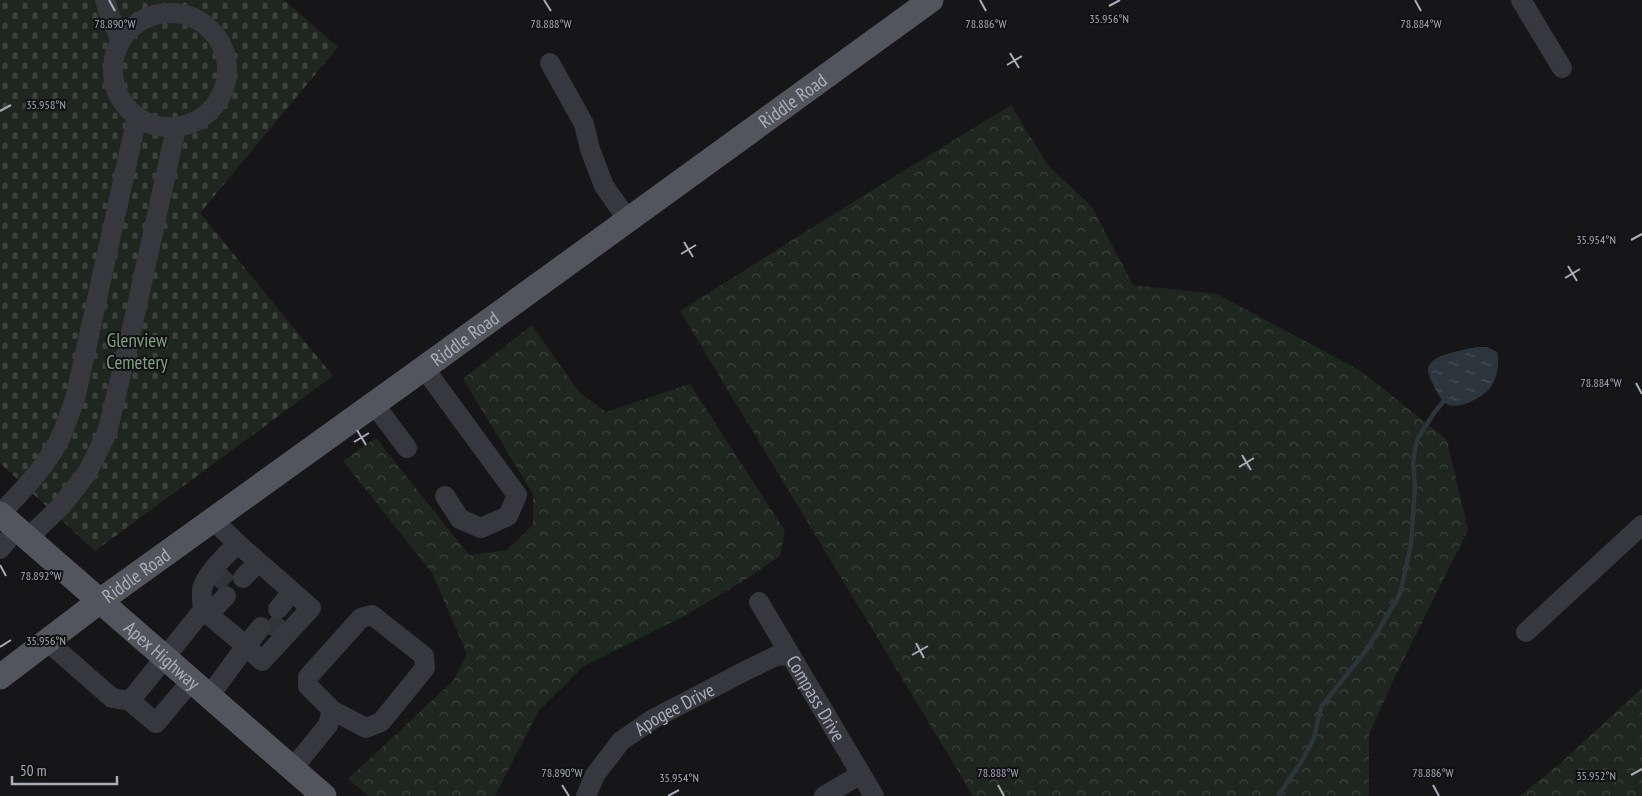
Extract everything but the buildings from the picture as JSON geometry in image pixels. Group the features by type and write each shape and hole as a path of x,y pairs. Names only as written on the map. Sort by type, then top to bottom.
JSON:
{"main road":[{"name":"Riddle Road","path":"0,677 100,601 931,0"},
{"name":"Apex Highway","path":"11,524 324,796"}],"street":[{"path":"105,0 121,40"},
{"path":"1521,0 1562,68"},
{"path":"164,13 182,13 199,20 210,28 222,43 228,63 228,79 220,99 209,113 191,124 176,128 155,126 137,117 131,113 120,99 115,87 112,72 114,57 121,40 133,26 145,18 164,13"},
{"path":"550,63 584,124 590,150 604,186 628,220"},
{"path":"0,549 31,482 46,462 63,432 75,399 137,117"},
{"path":"11,524 62,505 87,473 107,433 176,128"},
{"path":"424,368 517,495 508,516 480,528 460,519 445,496"},
{"path":"374,404 407,448"},
{"path":"213,520 311,608 262,661 202,591 205,582 229,552 247,552"},
{"path":"1526,632 1642,525"},
{"path":"237,573 247,552"},
{"path":"281,613 296,596"},
{"path":"130,701 211,601"},
{"name":"Compass Drive","path":"759,602 874,796"},
{"path":"372,615 424,656 425,668 381,722 366,728 332,710 308,686 308,677 361,618 372,615"},
{"path":"47,641 112,698 130,701 156,723 250,649 266,631"},
{"name":"Apogee Drive","path":"586,796 595,774 621,741 629,735 654,719 747,670 776,656 790,655"},
{"path":"293,768 328,726 332,710"},
{"path":"824,796 861,774"}],"green space":[{"name":"Glenview Cemetery","path":"0,0 284,0 338,47 200,213 333,376 95,551 0,463"},
{"path":"1011,105 1047,164 1092,207 1133,285 1217,294 1361,371 1447,440 1468,530 1393,681 1369,735 1369,796 973,796 680,311"},
{"path":"532,325 579,392 606,412 690,384 785,531 780,556 740,583 686,615 584,666 538,712 495,796 369,796 348,779 453,681 467,654 432,573 343,461 376,438 469,555 507,550 533,525 533,494 463,379"},
{"path":"1642,688 1642,796 1520,796 1564,760"}],"water":[{"path":"1477,347 1487,347 1497,352 1498,366 1496,376 1490,388 1477,398 1465,404 1449,405 1437,393 1428,370 1430,365 1440,356"}],"waterway":[{"path":"1280,796 1314,738 1321,707 1368,648 1400,594 1411,544 1415,486 1413,465 1415,449 1418,438 1447,397"}],"tunnel":[{"path":"214,585 231,567"},
{"path":"270,635 285,616"}]}
